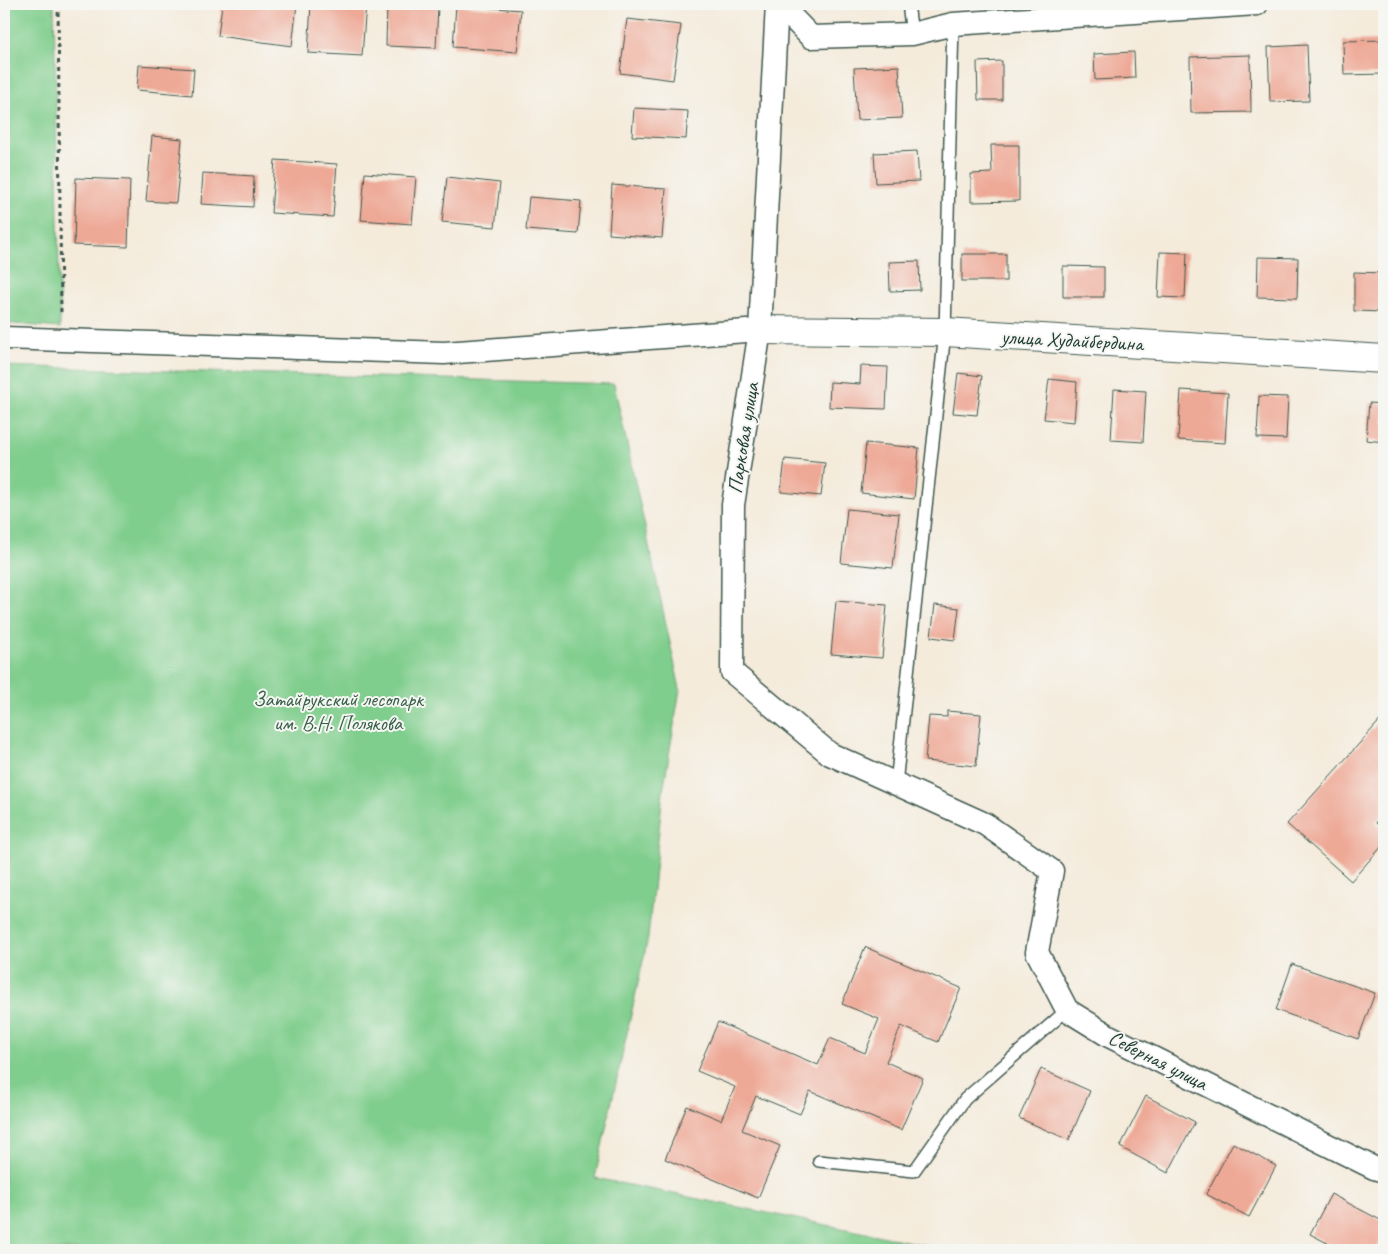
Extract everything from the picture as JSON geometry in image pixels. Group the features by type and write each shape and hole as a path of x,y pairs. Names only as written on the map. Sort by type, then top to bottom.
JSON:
{"street":[{"path":"778,4 811,37 912,34 953,24 1256,4"},
{"name":"Парковая улица","path":"778,4 760,330 733,505 732,672 830,754 984,824 1052,871 1037,952 1067,1010"},
{"path":"4,338 444,353 760,330"},
{"name":"улица Худайбердина","path":"760,330 944,332 1384,359"},
{"name":"Северная улица","path":"1067,1010 1109,1036 1374,1168 1384,1171"}],"lane":[{"path":"908,4 912,34"},
{"path":"896,784 944,332 953,24"},
{"path":"820,1161 914,1171 965,1099 1067,1010"}],"path":[{"path":"58,4 61,340"}],"green space":[{"path":"4,4 54,4 60,328 4,323"},
{"name":"Затайрукский лесопарк им. В.Н. Полякова","path":"4,366 614,384 680,689 663,791 648,938 595,1178 950,1250 4,1250"}],"building":[{"path":"222,4 297,4 292,46 218,36"},
{"path":"311,4 366,4 362,56 308,53"},
{"path":"387,4 438,6 436,48 386,46"},
{"path":"456,5 521,10 517,52 453,47"},
{"path":"627,19 681,25 673,80 620,73"},
{"path":"1384,40 1384,74 1344,75 1343,41"},
{"path":"1307,45 1309,101 1270,102 1268,47"},
{"path":"1134,52 1135,78 1095,80 1094,54"},
{"path":"1250,55 1251,112 1191,113 1190,57"},
{"path":"1002,61 1002,100 978,100 977,62"},
{"path":"139,65 194,69 192,95 137,90"},
{"path":"899,66 902,118 857,120 854,68"},
{"path":"634,108 688,111 686,139 632,136"},
{"path":"152,136 182,139 176,203 146,201"},
{"path":"991,145 1019,145 1019,201 971,202 971,174 992,173"},
{"path":"917,151 919,181 876,183 874,153"},
{"path":"275,160 337,164 333,217 271,213"},
{"path":"203,173 254,176 253,207 201,204"},
{"path":"365,173 416,177 412,224 361,220"},
{"path":"447,177 500,183 495,227 442,222"},
{"path":"76,178 130,180 128,247 74,245"},
{"path":"612,185 666,189 662,238 609,234"},
{"path":"529,197 581,201 578,234 526,230"},
{"path":"1160,252 1187,253 1185,298 1158,297"},
{"path":"962,254 1006,254 1006,281 962,281"},
{"path":"1258,257 1298,258 1297,298 1257,297"},
{"path":"919,261 920,290 890,291 889,262"},
{"path":"1063,266 1104,267 1104,297 1063,297"},
{"path":"1354,272 1384,273 1384,312 1354,311"},
{"path":"861,366 888,367 886,409 829,407 830,382 860,384"},
{"path":"958,373 982,376 977,415 953,413"},
{"path":"1049,379 1077,382 1074,422 1044,419"},
{"path":"1114,389 1146,391 1143,442 1111,440"},
{"path":"1181,390 1228,393 1225,443 1178,440"},
{"path":"1259,396 1288,397 1286,439 1257,438"},
{"path":"1369,403 1384,404 1384,442 1366,440"},
{"path":"866,443 919,448 914,499 861,493"},
{"path":"785,459 825,463 821,496 781,492"},
{"path":"847,509 899,514 893,568 841,563"},
{"path":"836,601 887,605 882,658 831,654"},
{"path":"935,605 959,608 955,640 931,637"},
{"path":"947,711 981,714 976,766 925,761 929,716 947,717"},
{"path":"1384,716 1384,813 1376,823 1384,831 1384,844 1351,881 1287,824"},
{"path":"865,947 961,988 938,1042 901,1026 886,1062 923,1078 901,1130 810,1091 800,1114 756,1096 742,1130 780,1146 758,1198 665,1159 687,1106 721,1120 735,1087 697,1071 718,1022 818,1065 830,1038 865,1053 879,1019 842,1004"},
{"path":"1292,964 1375,993 1358,1039 1276,1010"},
{"path":"1041,1069 1090,1091 1069,1140 1019,1118"},
{"path":"1146,1096 1195,1122 1168,1173 1120,1147"},
{"path":"1233,1143 1276,1166 1249,1217 1206,1194"},
{"path":"1331,1194 1384,1222 1384,1234 1376,1250 1341,1250 1310,1234"}]}
